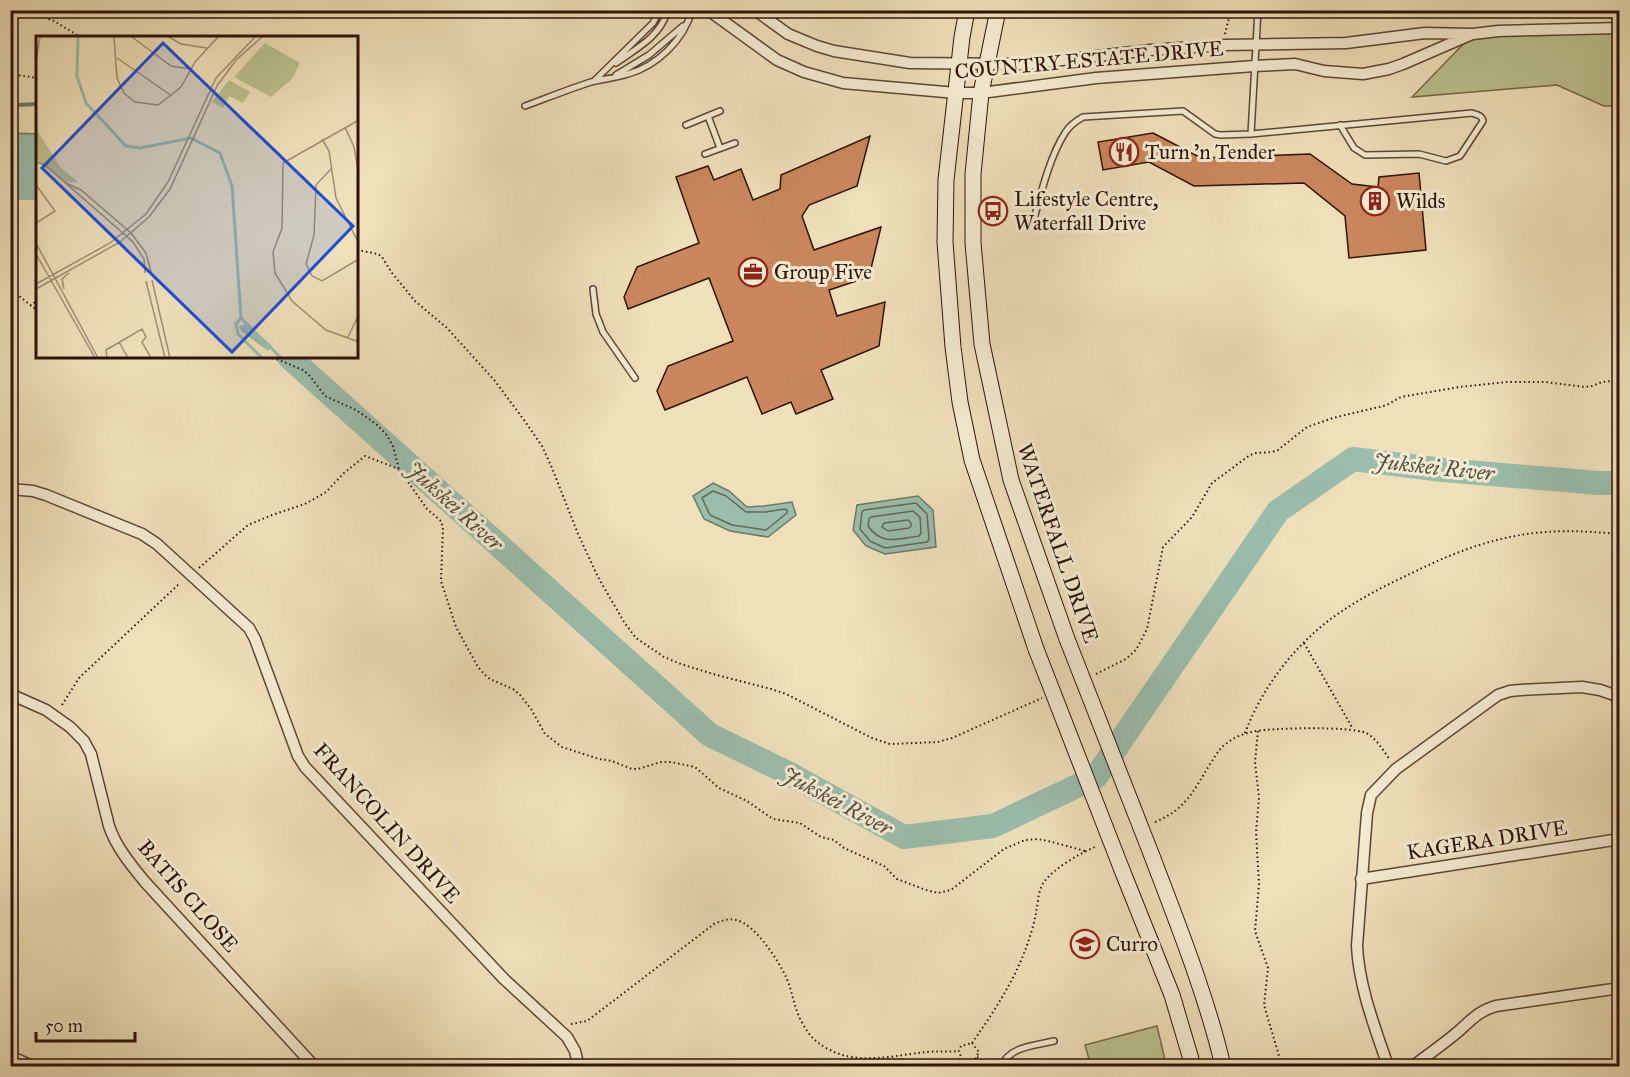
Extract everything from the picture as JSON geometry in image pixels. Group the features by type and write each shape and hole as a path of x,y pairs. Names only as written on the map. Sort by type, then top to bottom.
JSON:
{"main road":[{"path":"967,10 946,180 945,242 957,380 972,460 1036,649 1172,996 1193,1066"},
{"name":"WATERFALL DRIVE","path":"998,10 981,93 973,174 973,243 982,344 1011,480 1067,639 1195,972 1223,1066"}],"street":[{"name":"COUNTRY ESTATE DRIVE","path":"708,10 777,60 804,72 843,83 956,93 981,93 1096,78 1294,64 1324,71 1363,74 1389,69 1473,34"},
{"name":"COUNTRY ESTATE DRIVE","path":"755,10 788,34 817,46 834,51 910,63 1027,64 1150,50 1226,45 1346,43 1417,34 1473,34"},
{"path":"1473,34 1498,31 1620,28"},
{"name":"FRANCOLIN DRIVE","path":"10,489 33,491 46,495 142,534 157,544 249,628 298,756 305,767 498,972 567,1037 575,1051 576,1066"},
{"path":"1388,1066 1368,1003 1358,958 1366,813 1371,795 1396,769 1498,695 1510,691 1582,687 1620,697"},
{"name":"BATIS CLOSE","path":"10,694 46,710 79,735 91,754 112,836 134,869 314,1066"},
{"name":"KAGERA DRIVE","path":"1361,879 1620,839"},
{"path":"1413,1066 1460,1030 1474,1016 1487,1009 1620,988"},
{"path":"10,1056 32,1066"}],"lane":[{"path":"593,82 653,23 660,10"},
{"path":"604,70 644,44 663,25 668,10"},
{"path":"525,106 593,82 642,69 666,52 689,21 692,10"},
{"path":"1251,134 1258,10"},
{"path":"686,125 720,111"},
{"path":"1034,219 1046,175 1065,132 1083,117 1183,111 1215,134 1220,135 1472,113 1478,115 1483,121 1460,156 1446,160 1419,154 1365,155 1354,148 1340,125"},
{"path":"708,116 720,148"},
{"path":"705,154 735,143"},
{"path":"593,289 596,314 603,332 635,378"},
{"path":"1001,1066 1008,1055 1018,1049 1054,1041"}],"path":[{"path":"23,10 54,21 78,36"},
{"path":"1226,45 1225,33 1231,10"},
{"path":"10,74 36,78"},
{"path":"358,249 382,257 415,301 447,328 495,381 542,446 578,534 614,606 636,638 652,650 681,664 786,694 872,738 890,744 938,742 952,738 1042,698"},
{"path":"10,276 19,296 36,310"},
{"path":"30,306 36,302"},
{"path":"272,358 303,370 325,396 356,410 376,424 386,435 393,446 399,469 427,509 441,521 443,528 441,581 456,627 478,666 490,679 513,689 520,695 531,708 545,734 562,747 632,769 661,762 695,767 719,788 747,801 773,819 800,823 821,837 834,840 844,848 884,866 897,879 938,893 951,890 1004,849 1025,840 1038,839 1085,851"},
{"path":"1094,675 1126,659 1136,650 1147,629 1163,547 1192,517 1212,483 1250,455 1278,450 1307,427 1387,405 1401,397 1507,382 1545,382 1585,387 1620,380"},
{"path":"55,716 79,678 170,591 206,563 248,525 305,504 326,492 365,456 399,469"},
{"path":"1245,734 1252,713 1284,664 1330,619 1362,599 1440,559 1477,545 1546,532 1620,534"},
{"path":"1304,643 1354,730"},
{"path":"1258,731 1255,762 1259,798 1256,832 1259,884 1255,931 1268,968 1264,1005 1282,1066"},
{"path":"556,1026 587,1021 714,924 722,920 736,920 750,928 771,950 786,977 802,1023 814,1040 831,1051 850,1057 879,1059 928,1052 959,1051"},
{"path":"957,1066 958,1062 961,1057 959,1051 961,1046 972,1043 979,1052 974,1061 958,1062"},
{"path":"976,1057 995,1066"}],"green space":[{"path":"1619,28 1619,106 1604,106 1557,85 1412,97 1473,34"},
{"path":"1157,1026 1166,1064 1091,1066 1085,1045"}],"water":[{"path":"11,133 36,134 36,185 11,180"},
{"path":"713,483 729,491 747,507 792,502 796,515 768,537 730,531 704,519 693,496"},
{"path":"918,496 933,510 936,547 885,554 866,546 853,530 857,505"}],"building":[{"name":"Wilds","path":"1153,133 1201,158 1310,154 1352,184 1378,187 1379,177 1419,173 1426,250 1349,258 1345,216 1304,183 1194,186 1149,162 1103,170 1098,142"},
{"name":"Group Five","path":"870,136 857,186 809,205 802,216 814,250 881,227 869,277 829,290 837,316 885,302 879,346 821,370 833,399 796,414 791,402 762,414 747,377 665,410 657,391 668,366 733,341 709,278 628,309 624,297 637,267 699,243 676,177 708,166 714,180 741,169 753,200 780,189 781,175"}],"waterway":[{"path":"10,103 36,104"},
{"name":"Jukskei River","path":"10,188 36,188"},
{"name":"Jukskei River","path":"290,358 710,735 788,773 904,837 993,826 1096,777 1278,511 1353,459 1443,470 1620,483"}],"place":[{"name":"Turn 'n Tender","path":"1124,152"},
{"name":"Wilds","path":"1375,201"},
{"name":"Lifestyle Centre, Waterfall Drive","path":"993,211"},
{"name":"Group Five","path":"753,272"},
{"name":"Curro","path":"1085,944"}]}
